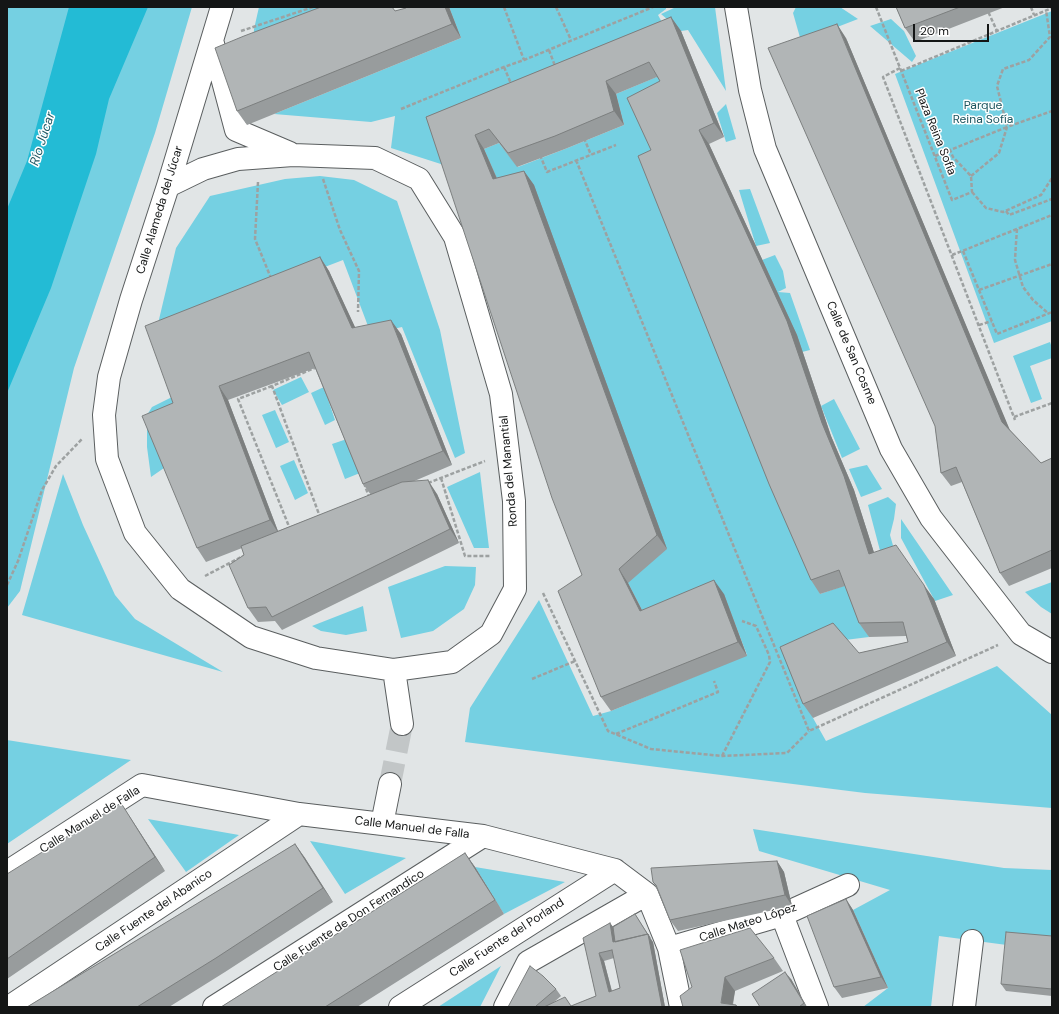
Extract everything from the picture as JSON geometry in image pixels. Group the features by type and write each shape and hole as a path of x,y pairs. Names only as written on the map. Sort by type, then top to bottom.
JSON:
{"street":[{"name":"Calle Alameda del Júcar","path":"104,415 109,377 131,300 168,186 222,7"},
{"name":"Calle de San Cosme","path":"736,7 750,90 765,149 891,448 931,518 1021,634 1052,652"},
{"name":"Ronda del Manantial","path":"212,40 236,130 304,155"},
{"name":"Ronda del Manantial","path":"104,415 108,459 135,533 180,589 251,637 316,658 394,670 452,662 491,634 515,589 514,500 501,394 455,237 419,179 375,158 304,155 238,159 203,169 168,186"},
{"path":"394,670 402,724"},
{"path":"382,824 390,784"},
{"name":"Calle Manuel de Falla","path":"7,872 142,785 299,814 483,836 615,870 646,894"},
{"name":"Calle Fuente del Abanico","path":"9,1007 299,814"},
{"name":"Calle Fuente de Don Fernandico","path":"214,1007 483,836"},
{"name":"Calle Fuente del Porland","path":"400,1007 615,870"},
{"name":"Calle Mateo López","path":"669,948 782,915 848,885"},
{"path":"505,1007 528,962 646,894 669,948 681,1007"},
{"path":"782,915 817,1007"},
{"path":"964,1007 972,941"}],"path":[{"path":"212,40 313,7"},
{"path":"504,7 524,60"},
{"path":"556,7 571,40"},
{"path":"401,109 653,7"},
{"name":"Plaza Reina Sofía","path":"876,7 952,200 972,192"},
{"path":"986,7 997,31"},
{"path":"1031,7 1034,15"},
{"path":"1052,8 882,77 1015,419 1052,403"},
{"path":"971,176 999,153 1007,127 997,86 1003,69 1029,60 1050,37 1046,10"},
{"path":"549,50 557,71"},
{"path":"504,67 513,88"},
{"path":"935,156 1007,127 1052,111"},
{"path":"583,134 591,154"},
{"path":"539,151 547,172 616,145"},
{"path":"950,150 953,158 971,176 972,192 986,208 1003,212 1006,211 1041,195 1052,178"},
{"path":"304,155 359,271 358,312"},
{"path":"260,158 255,239 272,278"},
{"path":"576,160 809,731"},
{"path":"1006,211 1009,215 1052,199"},
{"path":"952,256 1052,215"},
{"path":"1018,229 1015,260 1019,276 1023,286 1033,300 1051,313"},
{"path":"963,251 997,334 1051,313"},
{"path":"980,290 1052,264"},
{"path":"978,325 992,321"},
{"path":"293,535 238,399 318,366"},
{"path":"272,386 322,522"},
{"path":"7,585 18,562 42,490 56,466 104,415"},
{"path":"427,483 508,454"},
{"path":"441,478 465,556 514,555"},
{"path":"362,479 371,504"},
{"path":"180,589 248,554"},
{"path":"543,593 608,731 651,749 722,756 786,753 809,731 1021,634"},
{"path":"722,756 770,662 769,655 756,626 742,621"},
{"path":"532,679 575,661"},
{"path":"616,734 718,692 714,681"}],"green space":[{"path":"7,7 192,7 155,133 74,368 20,591 7,608"},
{"path":"259,7 352,7 253,49 254,29"},
{"path":"449,7 666,7 666,9 658,15 669,35 447,166 391,148 395,116 371,122 274,114 461,38"},
{"path":"676,7 715,7 726,91 688,30 681,31 661,14"},
{"path":"796,7 840,7 858,19 801,41 793,13"},
{"name":"Parque Reina Sofía","path":"1052,11 1052,321 994,343 895,74"},
{"path":"891,19 904,31 916,56 912,62 870,26"},
{"path":"659,76 820,594 849,584 869,637 845,640 790,661 813,718 826,741 997,666 1052,715 1052,808 865,793 465,742 470,708 539,600 593,716 611,711 747,655 725,598 649,624 628,583 503,193 484,149 499,143 518,167 624,125 616,94"},
{"path":"726,104 736,139 726,142 717,113"},
{"path":"320,176 354,180 397,201 440,330 465,453 455,458 402,327 371,334 343,260 156,332 176,248 210,196 285,179"},
{"path":"750,189 770,243 756,246 739,190"},
{"path":"775,255 783,271 786,288 778,292 790,293 810,350 802,352 762,260"},
{"path":"1050,342 1052,348 1052,358 1030,366 1042,399 1031,403 1013,356"},
{"path":"301,377 309,392 282,405 273,390"},
{"path":"324,387 335,420 325,425 311,393"},
{"path":"172,397 180,416 164,468 151,477 147,447 147,415 152,407"},
{"path":"834,399 860,449 842,458 821,406"},
{"path":"275,410 289,442 276,448 262,415"},
{"path":"347,439 360,473 345,479 332,444"},
{"path":"294,460 308,493 295,500 280,466"},
{"path":"867,465 882,489 861,497 849,469"},
{"path":"480,472 489,548 474,548 447,487"},
{"path":"63,474 83,525 115,595 135,619 223,672 22,615"},
{"path":"888,497 896,504 890,535 896,556 883,562 868,505"},
{"path":"901,519 953,595 935,601 901,538"},
{"path":"445,566 476,567 475,585 464,609 433,631 401,638 388,587"},
{"path":"1052,582 1052,614 1041,607 1025,592"},
{"path":"363,606 367,631 346,635 321,631 312,626"},
{"path":"7,740 131,760 7,844"},
{"path":"148,819 239,835 186,872"},
{"path":"753,829 1004,868 1052,870 1052,951 939,936 931,1007 863,1007 888,988 853,910 890,890 759,851"},
{"path":"310,841 406,858 345,894"},
{"path":"475,867 565,882 504,914"},
{"path":"501,966 480,1007 438,1007"}],"water":[{"name":"Río Júcar","path":"69,7 148,7 109,99 96,154 51,288 7,393 7,209 27,161"}],"building":[{"path":"321,7 392,7 395,11 406,7 445,7 452,24 237,111 215,48"},
{"path":"896,7 960,7 905,28"},
{"path":"671,17 714,123 699,130 787,321 822,423 844,476 869,554 896,545 924,585 947,642 803,704 780,647 833,623 859,653 908,642 903,622 859,623 839,570 811,580 769,484 638,156 651,150 627,98 660,81 649,62 606,81 614,111 555,136 508,153 489,129 475,135 493,179 524,171 657,535 619,569 640,611 714,580 738,642 601,697 558,591 582,575 552,498 426,117"},
{"path":"837,24 1002,422 1041,463 1052,458 1052,550 1000,573 956,467 941,473 935,426 768,48"},
{"path":"320,257 352,328 391,320 443,451 363,484 309,352 219,386 270,520 197,548 142,416 173,403 145,326"},
{"path":"428,480 450,529 272,617 266,607 248,608 229,565 244,555 241,546 402,482"},
{"path":"121,803 155,857 7,959 7,874"},
{"path":"295,844 323,888 216,958 137,1007 27,1007"},
{"path":"465,853 495,900 325,1007 221,1007"},
{"path":"777,861 785,895 670,920 656,885 653,882 651,868"},
{"path":"846,899 881,977 834,987 807,916"},
{"path":"635,914 648,934 615,942 613,927"},
{"path":"610,923 613,942 648,934 662,1007 544,1007 565,997 571,1006 596,996 583,938","holes":["612,950 620,988 609,992 599,953"]},
{"path":"750,928 774,958 725,977 721,1003 736,1005 737,1007 683,1007 680,996 692,987 680,950"},
{"path":"1006,932 1052,936 1052,989 1001,984"},
{"path":"530,966 556,989 536,1006 537,1007 508,1007"},
{"path":"785,972 804,1003 799,1007 760,1007 752,994"}],"tunnel":[{"path":"390,784 402,724"}]}
